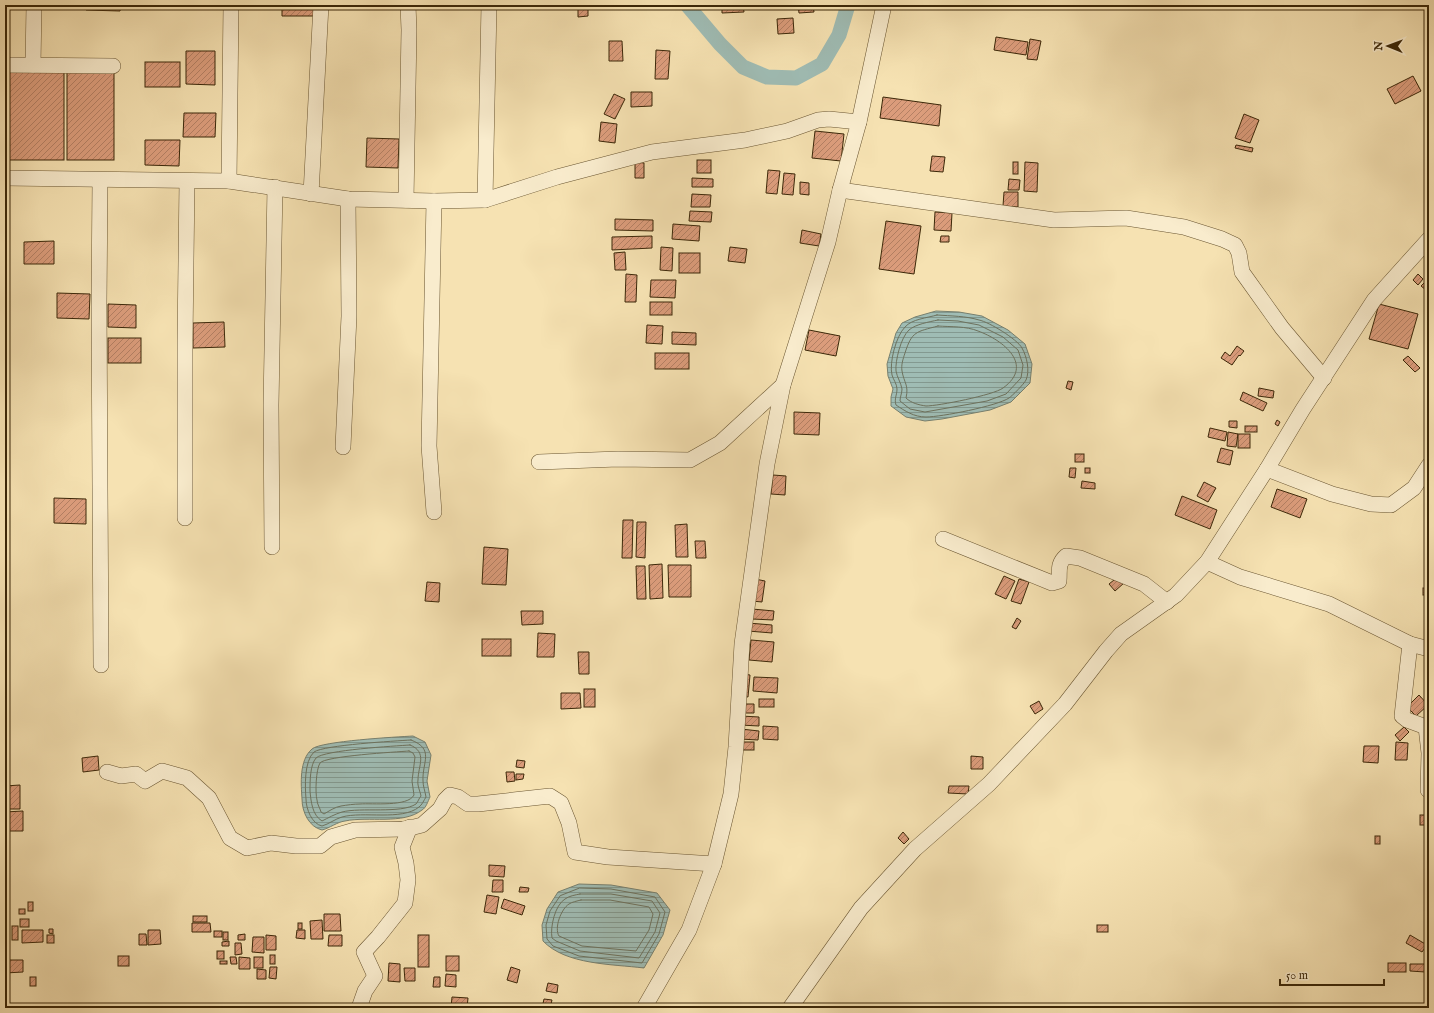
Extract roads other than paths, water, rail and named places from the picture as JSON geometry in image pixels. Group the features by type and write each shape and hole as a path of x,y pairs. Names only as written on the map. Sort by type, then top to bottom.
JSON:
{"street":[{"path":"34,5 34,65"},
{"path":"229,181 231,5"},
{"path":"311,194 320,5"},
{"path":"406,200 409,30 408,5"},
{"path":"485,200 489,5"},
{"path":"644,1008 689,930 714,864 731,794 736,746 742,644 767,464 784,385 828,242 840,190 859,122 884,5"},
{"path":"5,64 113,66"},
{"path":"5,178 229,181 348,199 434,201 485,200 557,177 652,152 745,140 787,131 818,120 829,119 859,122"},
{"path":"100,180 99,306 101,665"},
{"path":"185,518 184,341 187,181"},
{"path":"272,547 271,405 275,187"},
{"path":"840,190 1054,220 1126,218 1184,227 1222,239 1235,245 1239,253 1242,272 1282,328 1324,378"},
{"path":"343,447 349,316 348,199"},
{"path":"434,201 429,446 434,512"},
{"path":"790,1008 861,908 915,849 989,784 1065,704 1121,634 1176,595 1207,562 1267,469 1303,409 1374,300 1429,239"},
{"path":"539,462 618,459 690,460 720,443 784,385"},
{"path":"1267,469 1332,494 1371,504 1391,504 1414,488 1429,465"},
{"path":"943,539 1052,582 1059,581 1058,566 1061,560 1066,556 1080,558 1144,584 1167,602"},
{"path":"1207,562 1240,577 1329,604 1410,644 1429,649"},
{"path":"1410,644 1402,716 1407,720 1426,727 1429,753 1428,790"},
{"path":"107,772 121,776 136,774 145,780 162,771 187,778 209,798 230,838 247,848 270,843 296,846 320,846 332,837 355,830 403,829 422,824 440,809 450,795 458,797 468,804 550,796 561,803 569,824 575,852 608,857 714,864"},
{"path":"358,1008 365,991 375,976 364,952 405,903 408,880 402,847 410,827"}],"water":[{"path":"936,311 959,312 982,316 1008,330 1025,344 1032,364 1030,383 1011,402 990,410 942,419 925,421 906,417 891,406 893,389 888,376 887,364 896,333 902,323 915,317"},
{"path":"413,736 425,742 431,755 427,781 430,797 423,809 414,815 395,819 345,821 322,830 313,826 303,809 301,779 305,759 312,749 318,746 343,742"},
{"path":"579,884 611,885 657,893 670,910 663,935 644,968 604,964 577,959 564,955 543,941 542,925 547,909 558,892"}],"waterway":[{"path":"687,5 720,44 743,67 767,77 796,78 822,64 839,35 848,5"}]}
